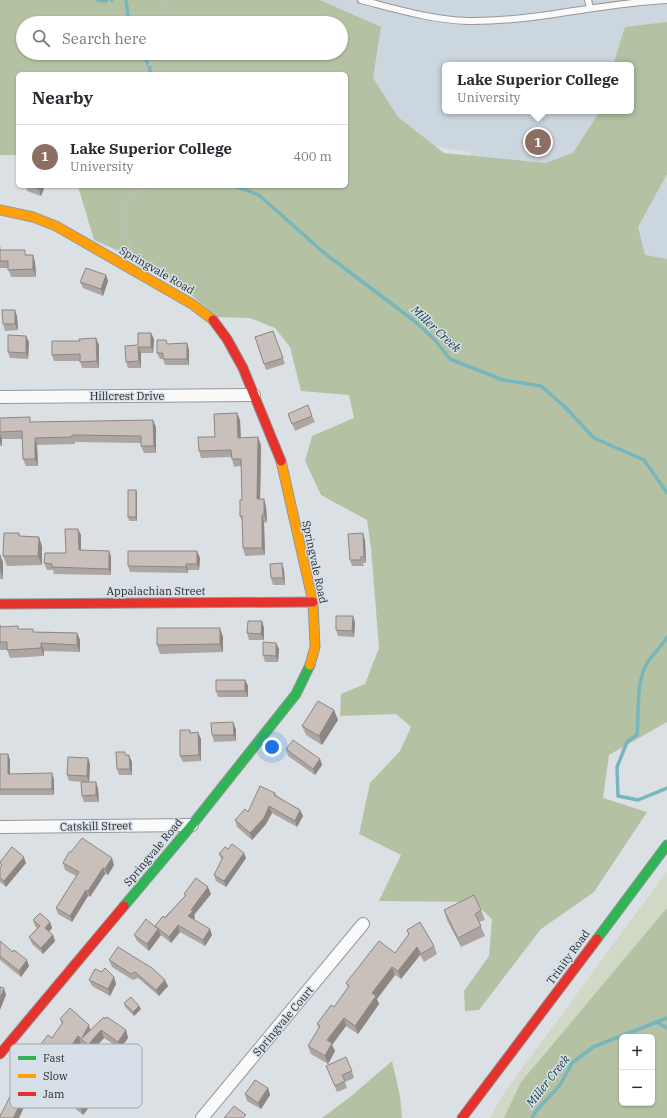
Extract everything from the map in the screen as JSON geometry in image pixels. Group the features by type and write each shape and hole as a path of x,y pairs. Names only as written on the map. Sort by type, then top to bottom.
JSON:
{"main road":[{"name":"Springvale Road","path":"0,210 33,217 56,226 192,304 212,320 227,339 279,454 313,602 315,647 308,671 296,694 192,825 0,1054"},
{"name":"Appalachian Street","path":"0,604 313,602"},
{"name":"Trinity Road","path":"462,1118 667,845"},
{"name":"Trinity Road","path":"474,1118 488,1085"}],"street":[{"name":"Hillcrest Drive","path":"0,397 254,396"},
{"name":"Catskill Street","path":"0,827 192,825"},
{"name":"Springvale Court","path":"202,1118 363,924"}],"lane":[{"path":"361,0 436,17 469,21 506,19 643,1 667,0"},
{"path":"588,0 590,8"}],"path":[{"path":"109,0 113,16"},
{"path":"164,0 170,16"},
{"path":"137,60 144,72"},
{"path":"143,68 157,60"},
{"path":"170,60 178,72"},
{"path":"197,60 206,72"},
{"path":"136,272 122,221 123,203 133,194 150,188"}],"shaded area":[{"path":"0,0 667,0 667,286 468,241 471,152 348,132 348,72 68,72 240,60 348,60 348,16 16,16"}],"green space":[{"path":"0,0 320,0 381,27 373,78 398,117 444,153 545,163 573,153 598,114 634,114 634,62 614,62 625,27 667,22 667,174 638,227 645,255 667,259 667,722 609,755 603,798 647,812 594,892 541,929 479,1010 465,1011 464,991 489,956 492,919 473,902 379,901 401,855 359,834 370,783 400,751 411,727 396,714 340,716 341,694 365,684 379,648 371,548 367,520 321,495 305,461 312,436 354,418 349,395 301,391 290,347 275,328 250,318 217,317 177,283 152,266 94,240 79,188 348,188 348,72 16,72 16,155 0,155"},
{"path":"667,871 667,1118 490,1118 502,1096"},
{"path":"667,908 667,1118 504,1118 521,1082"},
{"path":"392,1061 400,1096 402,1118 322,1118 350,1097"}],"building":[{"path":"0,250 25,250 25,255 33,255 33,269 8,270 8,261 0,261"},
{"path":"86,268 106,275 101,289 80,282"},
{"path":"2,310 15,310 15,324 3,324"},
{"path":"273,331 283,358 264,364 255,337"},
{"path":"138,333 151,333 151,347 138,347 139,361 126,362 125,346 138,345"},
{"path":"8,335 26,336 26,353 8,352"},
{"path":"96,338 97,361 80,362 80,354 52,355 52,341 80,341 79,339"},
{"path":"157,340 166,340 167,344 187,343 187,359 163,359 163,353 157,353"},
{"path":"308,405 312,416 292,424 288,414"},
{"path":"237,413 238,438 258,437 257,499 264,499 264,515 262,515 262,548 243,548 242,516 240,516 240,500 242,500 241,459 232,459 231,450 199,451 198,437 215,437 214,414"},
{"path":"30,417 30,422 153,420 154,446 141,446 141,436 72,435 72,437 35,438 35,459 23,459 22,431 0,432 0,418"},
{"path":"128,490 136,490 136,517 128,517"},
{"path":"65,529 78,529 79,550 109,551 109,569 52,567 52,564 44,563 45,553 66,553"},
{"path":"4,533 19,533 19,536 39,537 38,556 3,556"},
{"path":"363,533 364,556 361,557 361,560 350,560 348,534"},
{"path":"128,551 197,551 197,564 186,564 186,567 128,566"},
{"path":"282,563 283,578 271,578 270,564"},
{"path":"336,616 353,616 352,631 336,630"},
{"path":"248,621 262,621 261,634 247,633"},
{"path":"18,626 18,629 33,629 33,632 77,633 77,645 41,643 41,648 7,650 7,642 0,642 0,627"},
{"path":"157,628 220,628 220,644 157,645"},
{"path":"263,642 276,643 276,656 263,655"},
{"path":"216,680 245,680 245,691 216,691"},
{"path":"318,701 334,710 319,736 302,726"},
{"path":"233,722 234,735 212,735 211,723"},
{"path":"180,730 190,730 190,733 198,732 199,755 180,756"},
{"path":"293,740 320,759 313,769 286,749"},
{"path":"116,752 125,752 125,755 129,755 130,769 117,769"},
{"path":"0,754 8,754 8,774 52,773 52,789 0,789"},
{"path":"68,757 88,758 87,776 67,775"},
{"path":"81,782 96,782 96,795 82,796"},
{"path":"260,786 275,793 274,795 300,810 295,821 269,806 264,818 250,833 235,820 245,809 248,812"},
{"path":"82,838 112,858 105,869 103,868 88,891 86,890 70,916 56,908 79,872 63,863 69,852 71,852"},
{"path":"232,844 244,853 224,881 214,875 223,857 219,854 225,847 228,849"},
{"path":"12,847 24,857 4,881 0,878 0,868 2,865 0,862"},
{"path":"196,878 208,887 191,910 193,911 188,916 210,929 203,940 178,925 169,937 155,926 163,916 165,918 186,895 184,894"},
{"path":"474,895 481,910 475,914 481,926 458,938 444,910"},
{"path":"40,913 50,922 45,928 53,935 41,948 29,937 40,926 33,920"},
{"path":"146,919 158,929 147,944 134,935"},
{"path":"420,922 434,946 421,954 417,947 398,971 392,967 372,993 376,996 355,1026 344,1018 327,1040 332,1043 325,1056 308,1046 320,1026 317,1024 331,1005 334,1007 349,986 346,983 379,941 395,953 409,934 407,930"},
{"path":"0,941 13,952 14,950 27,960 19,971 0,956"},
{"path":"118,947 152,968 165,980 156,990 135,972 131,974 109,960"},
{"path":"105,968 114,977 108,989 89,980 95,969 102,972"},
{"path":"0,987 4,988 0,999"},
{"path":"131,997 139,1006 133,1012 124,1003"},
{"path":"70,1008 89,1025 82,1038 104,1017 105,1019 107,1017 126,1030 118,1042 101,1030 89,1044 78,1036 72,1044 41,1044 48,1035 52,1038 63,1022 60,1019"},
{"path":"346,1057 352,1071 342,1075 345,1081 335,1086 326,1066"},
{"path":"255,1080 268,1088 258,1103 245,1094"},
{"path":"10,1097 10,1108 18,1108 13,1118 0,1118"},
{"path":"234,1106 246,1115 243,1118 224,1118"}],"waterway":[{"path":"97,0 112,0"},
{"name":"Miller Creek","path":"126,0 128,16"},
{"name":"Miller Creek","path":"146,60 150,72"},
{"name":"Miller Creek","path":"240,188 259,195 323,252 413,320 434,339 450,359 503,380 541,386 563,405 594,438 644,460 667,493"},
{"name":"Miller Creek","path":"667,637 645,667 640,683 637,735 627,742 617,767 618,796 638,800 667,788"},
{"name":"Miller Creek","path":"532,1118 536,1111 560,1085 572,1063 593,1047 667,1018"},
{"path":"656,1022 667,1028"}],"traffic: fast":[{"path":"124,906 192,825 296,694 310,665"},
{"path":"597,939 667,845"}],"traffic: slow":[{"path":"0,210 33,217 56,226 192,304 213,320"},
{"path":"281,461 313,602 315,647 310,665"}],"traffic: jam":[{"path":"213,320 227,339 243,368 281,461"},
{"path":"0,604 313,602"},
{"path":"0,1054 124,906"},
{"path":"462,1118 597,939"}],"place":[{"name":"Lake Superior College","path":"538,142"}]}
